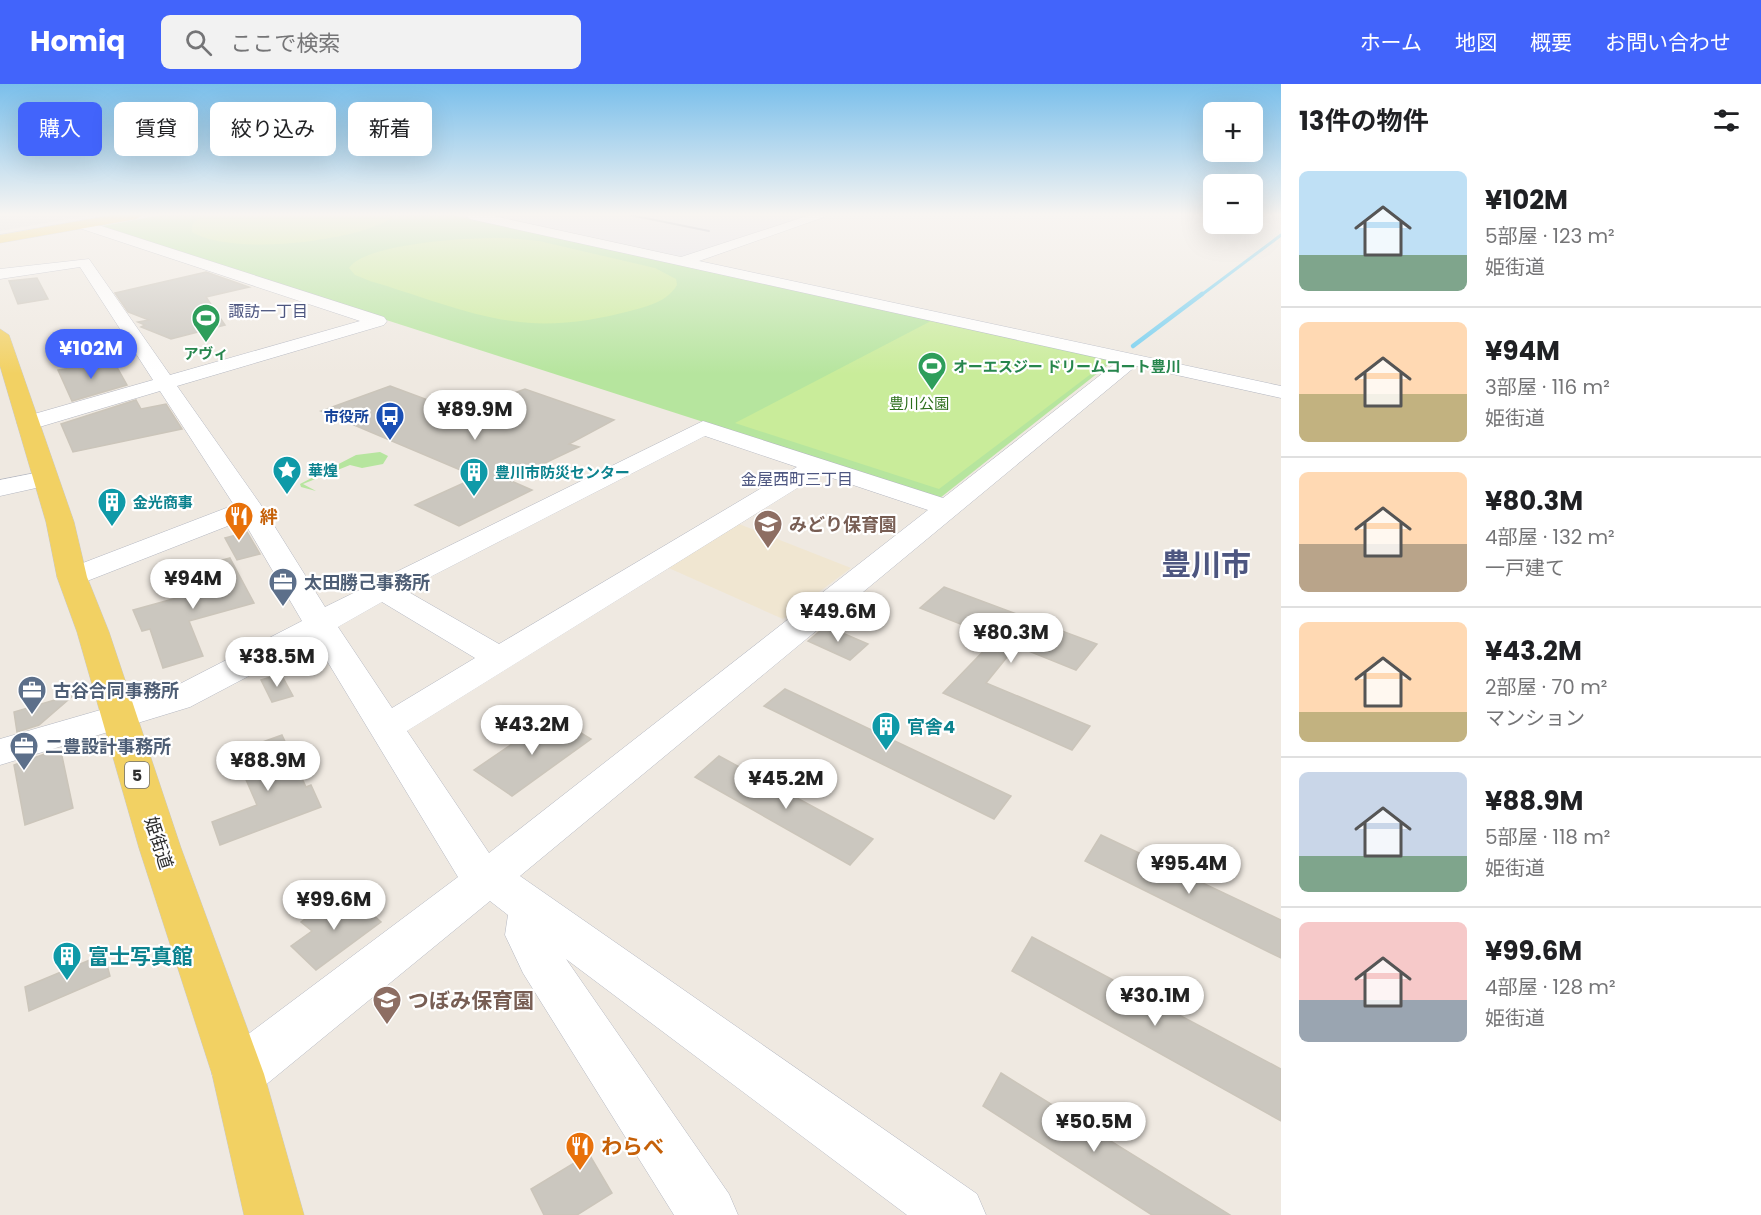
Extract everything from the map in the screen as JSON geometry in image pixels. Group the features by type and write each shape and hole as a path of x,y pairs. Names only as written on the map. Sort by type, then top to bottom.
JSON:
{"main road":[{"name":"姫街道","path":"2,351 60,522 72,577 93,632 118,716 221,1030 238,1074 274,1215"}],"street":[{"path":"0,274 44,268"},
{"path":"88,268 250,508 320,624 474,866 956,1215"},
{"path":"28,423 378,321 215,268"},
{"path":"709,268 1281,392"},
{"path":"238,1074 489,877 1132,360"},
{"path":"0,752 178,699 382,590 703,428 947,508"},
{"path":"386,727 818,465"},
{"path":"0,488 45,479"},
{"path":"72,577 250,508"},
{"path":"382,590 499,658"},
{"path":"534,909 527,922 529,938 540,960 708,1215"}],"shaded area":[{"path":"734,522 851,568 783,619 662,565"}],"green space":[{"name":"豊川公園","path":"224,268 692,268 1113,361 940,498"},
{"path":"349,268 654,268 676,279 677,285 668,296 656,302 616,315 571,322 526,323 477,314 441,304 370,281 355,275"},
{"name":"オーエスジー ドリームコート豊川","path":"931,321 1108,361 939,489 735,423"},
{"path":"380,452 388,456 383,464 362,468 350,465 303,484 316,491 301,487 300,484 356,455"}],"building":[{"path":"206,272 249,287 206,297 225,325 171,339 141,327 145,325 138,322 149,320 128,312 115,293"},
{"path":"37,278 48,299 18,304 9,281"},
{"path":"113,360 127,385 72,401 58,370 83,366 84,369 105,366"},
{"path":"390,386 460,412 525,389 614,420 569,444 579,447 509,480 532,490 459,526 415,505 477,477 321,411"},
{"path":"136,400 141,409 166,404 182,429 73,452 61,424"},
{"name":"絆","path":"247,532 260,554 237,560 225,538"},
{"path":"230,558 254,603 189,621 203,656 163,668 150,629 142,631 133,610 191,594 185,583 191,582 186,570"},
{"path":"944,587 1097,644 1076,670 1016,646 986,683 1090,726 1072,750 943,693 996,638 920,608"},
{"path":"826,626 868,644 850,660 808,641"},
{"path":"281,674 293,696 272,702 261,680"},
{"name":"官舎4","path":"785,689 1011,796 994,819 764,706"},
{"name":"古谷合同事務所","path":"75,694 39,725 17,732 14,712"},
{"path":"553,716 591,739 512,796 474,770"},
{"path":"282,735 306,787 311,785 321,807 220,845 212,822 257,805 237,759 249,755 246,748"},
{"path":"50,752 62,756 73,808 25,825 14,765"},
{"path":"719,756 873,839 850,865 695,777"},
{"path":"1101,835 1281,920 1281,958 1085,861"},
{"path":"352,896 381,922 316,970 291,946 312,931 301,922 324,905 331,911"},
{"path":"1032,937 1281,1069 1281,1121 1012,971"},
{"name":"富士写真館","path":"104,954 110,976 29,1011 25,987"},
{"path":"1001,1073 1230,1215 1152,1215 983,1106"},
{"name":"わらべ","path":"589,1154 612,1193 577,1215 544,1215 531,1189"}],"waterway":[{"path":"1200,296 1237,268"},
{"path":"1133,346 1202,294"}],"place":[{"name":"アヴィ","path":"206,344"},
{"name":"オーエスジー ドリームコート豊川","path":"932,392"},
{"name":"市役所","path":"390,442"},
{"name":"華煌","path":"287,496"},
{"name":"豊川市防災センター","path":"474,498"},
{"name":"金光商事","path":"112,528"},
{"name":"絆","path":"239,542"},
{"name":"みどり保育園","path":"768,550"},
{"name":"太田勝己事務所","path":"283,608"},
{"name":"古谷合同事務所","path":"32,716"},
{"name":"官舎4","path":"886,752"},
{"name":"二豊設計事務所","path":"24,772"},
{"name":"富士写真館","path":"67,982"},
{"name":"つぼみ保育園","path":"387,1026"},
{"name":"わらべ","path":"580,1172"}],"district":[{"name":"諏訪一丁目","path":"268,311"},
{"name":"金屋西町三丁目","path":"797,479"},
{"name":"豊川市","path":"1206,564"}]}
